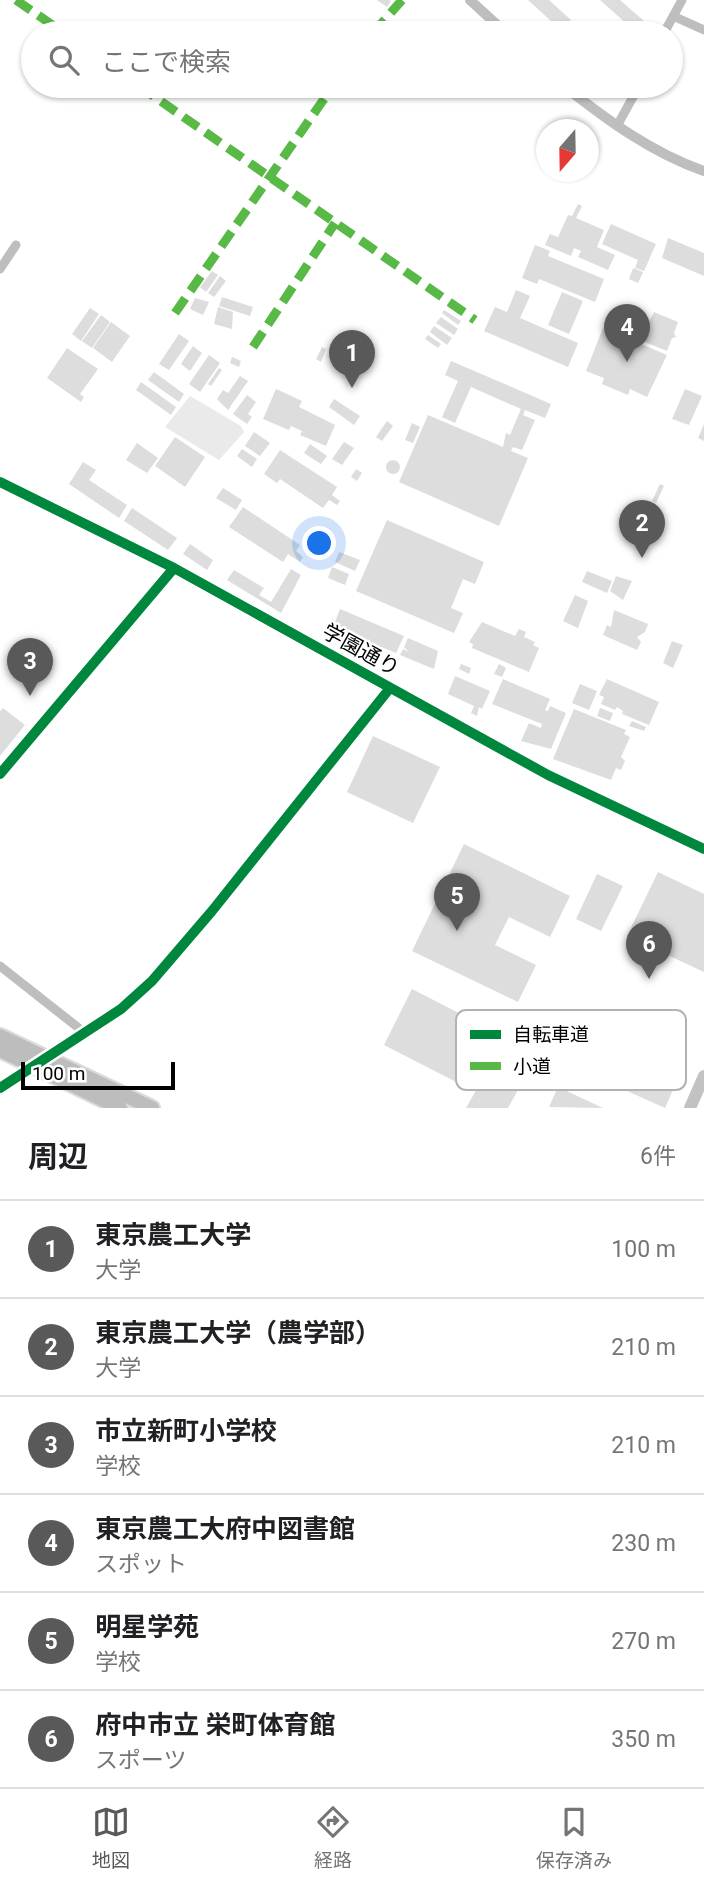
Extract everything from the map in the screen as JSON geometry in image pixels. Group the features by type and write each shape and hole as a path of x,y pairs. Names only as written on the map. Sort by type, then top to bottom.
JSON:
{"main road":[{"path":"0,1035 152,1108"},
{"path":"0,1050 120,1108"},
{"path":"690,1108 704,1076"}],"street":[{"path":"470,0 493,21"},
{"path":"670,21 682,0"},
{"path":"673,16 704,30"},
{"path":"580,98 617,126 665,154 704,171"},
{"path":"617,126 632,98"},
{"path":"0,269 16,246"},
{"name":"学園通り","path":"0,482 174,568 608,806 704,849"},
{"path":"0,774 174,568"},
{"path":"0,1088 121,1009 152,981 390,688"},
{"path":"0,966 85,1033"}],"shaded area":[{"path":"190,396 241,426 244,432 219,460 165,427"}],"building":[{"path":"377,0 389,0 391,1 387,7"},
{"path":"528,0 549,0 571,20 551,21"},
{"path":"600,0 620,0 644,21 624,21"},
{"path":"578,204 582,206 576,218 604,230 597,247 615,255 608,270 578,257 581,251 574,248 571,256 545,245 550,234 558,237 568,215 572,216"},
{"path":"611,224 656,244 644,271 635,268 638,260 602,244"},
{"path":"668,238 704,253 704,276 662,258"},
{"path":"535,245 550,251 548,256 604,279 595,302 539,279 537,284 522,278"},
{"path":"633,268 643,272 638,283 629,279"},
{"path":"212,271 218,275 206,292 200,287"},
{"path":"220,276 226,281 214,297 208,293"},
{"path":"516,290 530,296 520,318 578,343 568,367 484,331 495,307 507,312"},
{"path":"562,292 583,301 569,334 548,325"},
{"path":"222,297 253,307 250,316 219,306"},
{"path":"195,298 209,302 203,315 190,309"},
{"path":"218,307 233,312 232,329 214,324"},
{"path":"90,308 99,314 81,341 72,334"},
{"path":"444,310 461,321 458,325 442,313"},
{"path":"654,312 678,322 674,333 676,337 672,338 667,351 640,340"},
{"path":"101,315 110,322 92,348 82,341"},
{"path":"441,317 458,329 454,335 436,323"},
{"path":"111,322 130,336 112,362 93,348"},
{"path":"434,326 452,338 447,345 430,332"},
{"path":"603,328 667,355 647,397 630,389 628,395 602,384 604,378 586,371"},
{"path":"179,334 189,341 169,370 159,364"},
{"path":"428,335 441,344 438,348 425,339"},
{"path":"193,346 202,353 190,371 181,364"},
{"path":"322,347 326,349 321,362 316,359"},
{"path":"67,348 98,369 80,394 84,397 81,402 47,378"},
{"path":"209,355 220,363 200,392 189,384"},
{"path":"232,357 241,361 239,367 230,363"},
{"path":"451,361 551,404 545,418 525,410 523,415 535,420 522,450 513,447 511,451 528,458 499,526 399,482 428,415 503,447 506,433 510,435 521,409 471,387 455,423 442,417 458,381 445,375"},
{"path":"219,368 222,370 211,386 208,384"},
{"path":"154,372 184,394 179,402 148,380"},
{"path":"240,376 248,381 228,410 217,399 223,390 228,393"},
{"path":"141,382 176,407 171,415 136,390"},
{"path":"276,389 302,401 299,407 335,425 326,446 300,435 302,431 291,426 289,430 263,419"},
{"path":"685,389 702,396 689,425 672,419"},
{"path":"247,395 256,402 248,414 252,417 247,424 233,414"},
{"path":"334,399 360,416 354,425 329,407"},
{"path":"387,421 393,426 382,441 376,437"},
{"path":"412,423 420,427 413,443 405,440"},
{"path":"704,424 704,441 698,438"},
{"path":"254,432 270,443 260,456 245,446"},
{"path":"175,437 205,457 185,487 155,466"},
{"path":"344,442 354,448 342,465 332,459"},
{"path":"137,443 158,458 147,473 126,460"},
{"path":"310,444 327,456 321,464 304,453"},
{"path":"242,449 257,459 252,467 237,456"},
{"path":"280,450 337,487 332,495 340,501 337,505 329,500 323,508 280,479 277,483 264,474"},
{"path":"393,460 398,462 398,472 393,474 388,472 386,467 388,462"},
{"path":"83,462 96,470 89,480 127,505 119,518 69,484"},
{"path":"356,469 362,473 357,481 351,477"},
{"path":"660,484 664,486 656,503 652,501"},
{"path":"223,488 242,500 236,510 216,498"},
{"path":"243,507 300,545 296,551 303,557 300,562 288,554 283,562 229,527"},
{"path":"132,508 177,538 168,550 124,521"},
{"path":"387,520 484,562 475,584 463,579 451,608 463,613 454,633 356,591"},
{"path":"190,544 213,560 207,570 183,554"},
{"path":"339,552 360,560 355,571 335,562"},
{"path":"332,567 349,574 345,585 328,578"},
{"path":"291,569 301,575 281,613 227,580 234,570 264,588 259,595 271,602"},
{"path":"587,571 612,581 607,593 582,582"},
{"path":"616,576 632,581 623,600 610,591"},
{"path":"575,595 588,601 578,628 563,621"},
{"path":"340,609 404,636 396,653 333,627"},
{"path":"614,610 648,624 645,632 637,637 641,642 637,650 603,635 607,625 611,627"},
{"path":"482,622 515,636 519,629 526,632 524,637 535,642 533,645 539,648 529,672 472,648 473,644 469,642"},
{"path":"408,638 438,651 434,669 400,655 403,649 409,652 404,647"},
{"path":"672,641 683,645 673,668 663,663"},
{"path":"461,664 471,668 469,674 459,669"},
{"path":"499,664 506,668 502,677 494,674"},
{"path":"455,676 490,691 482,709 479,707 477,716 471,713 474,706 448,694"},
{"path":"503,679 550,699 545,710 548,711 550,706 566,713 551,749 521,741 529,723 541,728 542,724 492,704"},
{"path":"607,679 659,702 649,725 622,714 623,711 617,707 615,710 601,704 604,697 599,695"},
{"path":"580,684 597,691 589,710 572,703"},
{"path":"3,708 25,725 0,756 0,711"},
{"path":"600,708 613,713 610,721 597,716"},
{"path":"574,709 626,730 624,734 630,737 621,757 625,761 621,770 616,768 611,780 553,759"},
{"path":"632,721 646,727 644,731 629,726"},
{"path":"373,736 440,767 413,823 347,792"},
{"path":"464,844 570,896 550,937 509,917 495,945 536,965 518,1002 412,951"},
{"path":"658,872 704,894 704,972 627,936"},
{"path":"597,874 623,886 601,931 576,919"},
{"path":"412,989 456,1012 456,1082 384,1045"},
{"path":"476,1090 518,1090 508,1108 466,1108"},
{"path":"557,1090 564,1090 603,1108 549,1107"},
{"path":"625,1090 673,1090 665,1108"}],"marked path":[{"path":"16,0 47,21"},
{"path":"384,21 402,0"},
{"path":"156,98 475,320"},
{"path":"175,313 325,98"},
{"path":"253,347 335,223"}],"cycle path":[{"path":"0,482 174,568 548,775 704,849"},
{"path":"0,774 174,568"},
{"path":"0,1088 121,1009 152,981 212,911 390,688"}],"place":[{"name":"東京農工大府中図書館","path":"627,362"},
{"name":"東京農工大学","path":"352,388"},
{"name":"東京農工大学（農学部）","path":"642,558"},
{"name":"市立新町小学校","path":"30,696"},
{"name":"明星学苑","path":"457,931"},
{"name":"府中市立 栄町体育館","path":"649,979"}]}
